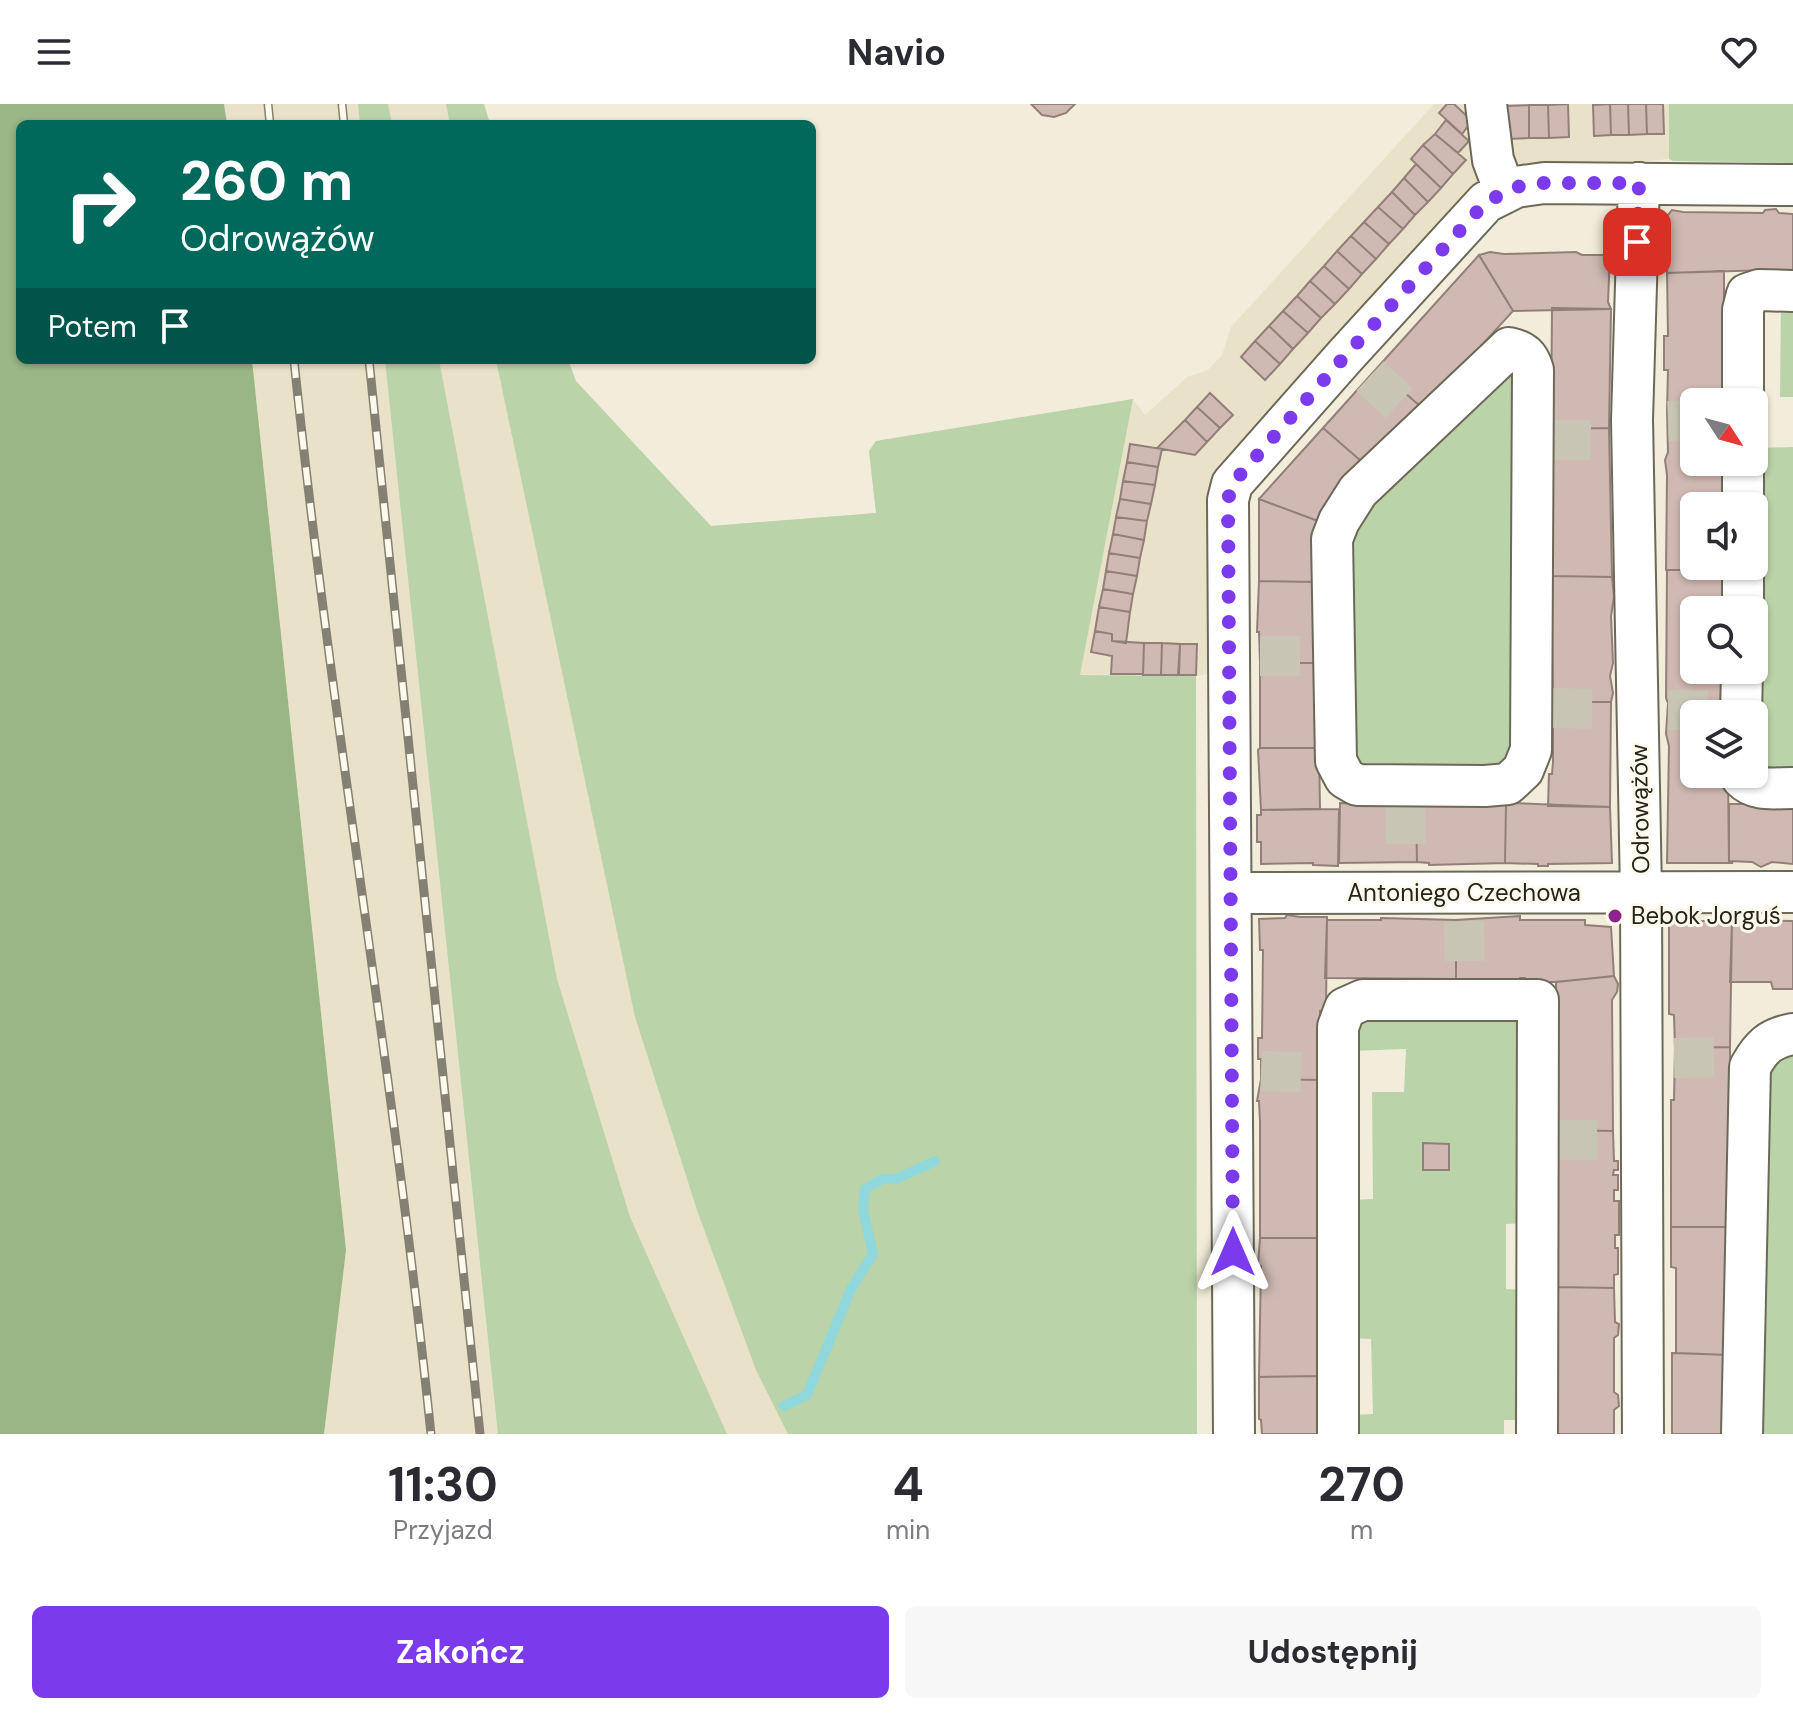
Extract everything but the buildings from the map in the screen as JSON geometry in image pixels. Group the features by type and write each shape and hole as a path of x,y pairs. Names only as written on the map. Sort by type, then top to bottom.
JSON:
{"street":[{"path":"1486,104 1493,160 1505,192"},
{"path":"1234,1434 1246,1071 1231,893 1244,656 1228,500 1232,484 1358,365 1468,219 1486,202 1516,187 1544,183 1793,185"},
{"name":"Odrowążów","path":"1639,183 1635,430 1641,892 1658,1059 1628,1140 1643,1434"},
{"path":"1743,388 1743,310 1747,294 1759,290 1793,291"},
{"path":"1509,348 1520,350 1530,359 1533,370 1542,440 1542,708 1523,770 1508,784 1406,796 1357,785 1345,778 1336,761 1326,656 1332,539 1358,491 1419,422 1509,348"},
{"path":"1755,788 1793,788"},
{"name":"Antoniego Czechowa","path":"1231,893 1406,878 1464,907 1641,892 1793,892"},
{"path":"1338,1434 1329,1072 1338,1027 1345,1008 1363,1000 1464,988 1538,1000 1548,1140 1537,1434"},
{"path":"1742,1434 1750,1067 1744,1056 1771,1040 1793,1034"}],"shaded area":[{"path":"208,104 484,104 489,120 209,120"},
{"path":"1434,104 1669,104 1669,159 1507,174 1214,496 1213,673 1196,676 1080,675 1133,399 1145,415 1187,377 1208,370 1222,355 1231,327"},
{"path":"230,364 570,364 576,381 710,526 876,513 869,451 876,441 924,433 1072,1434 305,1434"}],"green space":[{"path":"0,104 224,104 226,120 16,120 16,364 252,364 346,1250 324,1434 0,1434"},
{"path":"358,104 388,104 391,120 360,120"},
{"path":"446,104 484,104 489,120 449,120"},
{"path":"1669,104 1793,104 1793,163 1673,161 1669,159"},
{"path":"1781,298 1793,298 1793,397 1780,397"},
{"path":"385,364 440,364 557,979 630,1217 727,1434 498,1434"},
{"path":"497,364 570,364 576,381 711,526 876,513 869,451 876,441 1133,399 1080,675 1196,676 1197,1434 788,1434 756,1370 698,1213 635,1017"},
{"path":"1506,371 1516,380 1521,739 1502,773 1353,771 1344,526"},
{"path":"1793,447 1793,776 1768,774 1768,700 1754,700 1754,684 1768,684 1768,596 1754,596 1754,580 1768,580 1768,492 1754,492 1754,476 1768,476 1768,448"},
{"path":"1361,1017 1522,1018 1527,1223 1506,1224 1506,1289 1527,1290 1527,1420 1504,1420 1504,1434 1351,1434 1350,1415 1373,1414 1371,1339 1350,1338 1350,1200 1373,1199 1372,1092 1404,1092 1406,1049 1349,1051"},
{"path":"1793,1054 1793,1434 1759,1434 1764,1080 1776,1056"}],"waterway":[{"path":"784,1406 807,1395 851,1289 873,1254 863,1210 865,1189 882,1179 896,1179 935,1161"}],"tunnel":[{"path":"1370,376 1413,416"},
{"path":"1668,421 1680,421"},
{"path":"1551,440 1610,440"},
{"path":"1260,656 1317,656"},
{"path":"1552,708 1611,709"},
{"path":"1668,710 1680,710"},
{"path":"1405,804 1406,862"},
{"path":"1464,921 1465,978"},
{"path":"1674,1058 1730,1057"},
{"path":"1261,1071 1321,1073"},
{"path":"1557,1140 1613,1140"}],"railway":[{"path":"268,104 270,120"},
{"path":"342,104 344,120"},
{"path":"294,364 431,1434"},
{"path":"369,364 480,1434"}],"place":[{"name":"Bebok Jorguś","path":"1615,916"}],"route":[{"path":"1233,1252 1227,657 1228,500 1232,484 1486,202 1516,187 1544,183 1639,183 1637,242"}]}
